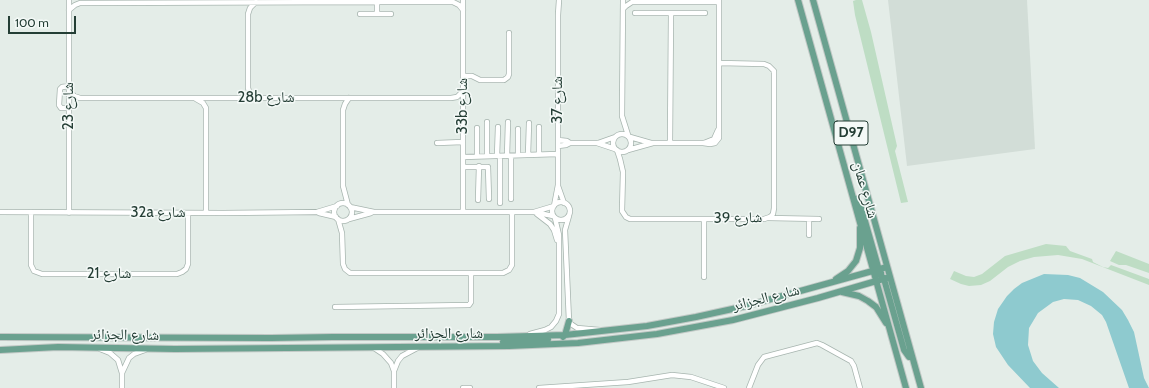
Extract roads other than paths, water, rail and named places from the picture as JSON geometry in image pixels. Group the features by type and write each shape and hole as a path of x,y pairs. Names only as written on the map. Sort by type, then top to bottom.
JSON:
{"main road":[{"name":"شارع عمان","path":"798,0 859,218 877,270"},
{"name":"شارع عمان","path":"813,0 885,275 921,388"},
{"path":"853,196 861,208 877,270 879,273 885,275"},
{"path":"829,283 848,270 856,261 860,248 859,218"},
{"name":"شارع الجزائر","path":"0,337 241,338 565,335 605,332 696,318 746,306 877,270 885,275"},
{"name":"شارع عمان","path":"885,275 890,330 906,388"},
{"name":"شارع الجزائر","path":"0,350 58,347 372,348 509,346 578,343 691,329 732,320 840,292 885,275"},
{"path":"840,292 860,296 868,301 876,308 890,330"},
{"path":"436,347 446,343 559,339 565,335 569,321"},
{"path":"0,334 10,337"}],"street":[{"name":"شارع 23","path":"69,0 69,213"},
{"name":"33b شارع","path":"463,0 463,212"},
{"name":"شارع 37","path":"554,206 558,185 558,0"},
{"path":"623,0 622,116 632,143 628,150"},
{"path":"69,10 74,5 80,3 201,1 453,2 459,5 463,10"},
{"path":"597,143 623,152 653,143 703,143 711,141 715,138 719,124 719,1 632,2 623,9"},
{"path":"256,98 250,94 248,88 248,14 250,8 257,2"},
{"path":"376,2 377,14"},
{"path":"664,13 666,2"},
{"path":"635,13 704,13 703,2"},
{"path":"670,143 671,13"},
{"path":"360,14 391,14"},
{"path":"463,76 472,76 480,80 504,80 508,77 509,33"},
{"name":"شارع 39","path":"616,150 623,172 622,211 630,219 769,218 774,211 774,71 769,66 764,64 719,63"},
{"path":"69,88 62,87 60,89 59,106 62,109 69,108"},
{"name":"28b شارع","path":"69,88 74,96 79,98 451,98 457,97 463,91"},
{"path":"195,98 202,102 206,108 206,213"},
{"path":"348,220 352,214 343,186 343,110 349,98"},
{"path":"487,122 487,156"},
{"path":"508,122 511,199"},
{"path":"528,155 529,123"},
{"path":"498,127 500,203"},
{"path":"539,127 539,155"},
{"path":"477,128 477,156"},
{"path":"518,129 518,155"},
{"path":"558,146 570,143 597,143 622,134 653,143"},
{"path":"615,137 613,142 616,150"},
{"path":"558,140 567,141 570,143"},
{"path":"437,143 463,142"},
{"path":"463,157 558,154"},
{"path":"463,167 478,166 488,168 489,199"},
{"path":"478,166 478,200"},
{"name":"شارع 37","path":"558,185 564,203"},
{"path":"512,212 512,265 510,269 503,273 350,273 345,270 343,264 342,233 334,210 341,203 374,212 463,212 512,212 534,212 562,220 568,216"},
{"path":"534,212 560,203 564,203 569,209 565,230 569,321 577,328 597,329 605,332"},
{"name":"32a شارع","path":"0,212 317,212 337,206"},
{"path":"521,336 548,329 553,326 560,311 559,231 552,212 554,206"},
{"path":"774,211 781,219"},
{"name":"شارع 21","path":"32,212 30,265 34,271 42,274 177,274 182,272 186,269 188,264 188,213"},
{"name":"32a شارع","path":"317,212 337,218"},
{"path":"337,218 343,221 374,212"},
{"path":"534,212 553,227 559,248"},
{"path":"769,218 819,219"},
{"path":"704,219 704,277"},
{"path":"809,219 809,235"},
{"path":"335,307 469,305 471,302 471,273"},
{"path":"749,388 758,365 764,357 814,343 822,345 851,361 854,366 860,388"},
{"path":"394,371 402,356 418,347"},
{"path":"94,348 106,351 113,355 120,364 122,372 122,388"},
{"path":"122,372 131,356 150,348"},
{"path":"372,348 380,351 391,362 394,371 394,388"},
{"path":"539,388 628,382 672,375 692,377 722,388"},
{"path":"463,388 470,388"}],"water":[{"path":"1044,274 1068,275 1080,278 1103,292 1122,310 1134,332 1144,378 1149,388 1129,388 1106,322 1102,315 1091,306 1078,300 1064,299 1053,302 1038,313 1029,328 1028,345 1033,361 1042,373 1059,388 1030,388 1008,365 996,347 993,334 994,322 998,309 1014,289 1022,283"}]}
